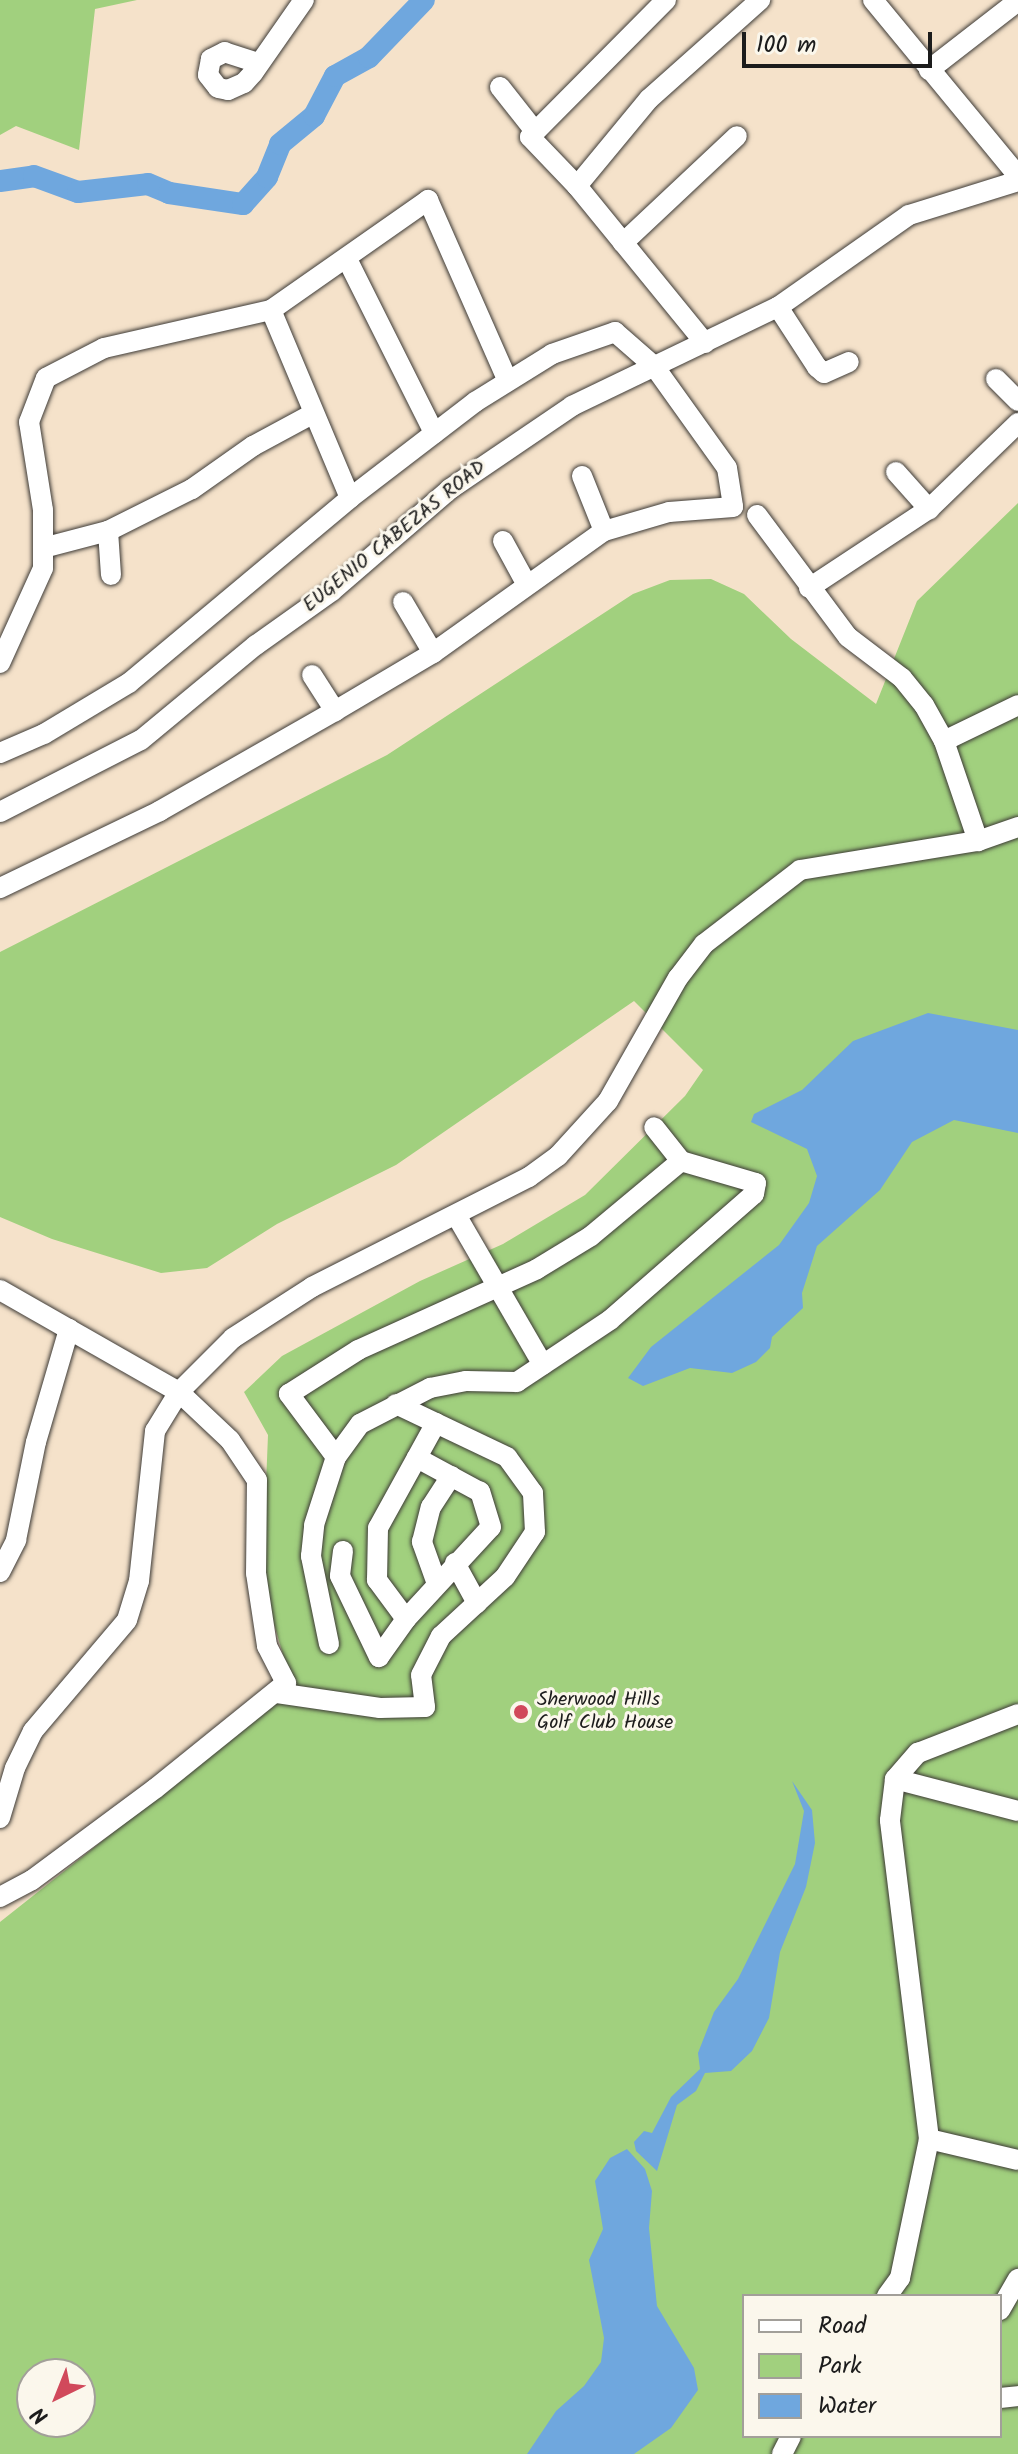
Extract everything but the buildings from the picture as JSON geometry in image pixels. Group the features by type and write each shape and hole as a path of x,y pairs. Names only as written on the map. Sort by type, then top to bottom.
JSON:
{"street":[{"path":"258,63 304,0"},
{"path":"666,0 534,130 531,143 577,186 705,343"},
{"path":"577,186 649,99 760,0"},
{"path":"873,0 1018,178"},
{"path":"929,70 1018,1"},
{"path":"500,87 534,130"},
{"path":"623,243 737,136"},
{"name":"EUGENIO CABEZAS ROAD","path":"0,812 141,740 256,645 332,591 450,489 572,406 778,307 909,215 1018,178"},
{"path":"0,663 43,568 43,510 29,422 46,378 104,348 271,310 428,200 508,381"},
{"path":"347,259 434,433"},
{"path":"778,307 824,373 849,362"},
{"path":"271,310 350,498"},
{"path":"0,753 44,734 129,683 350,498 434,433 552,354 615,332 654,366 727,468 735,504 730,509 669,512 604,531 433,653 335,711 160,811 0,888"},
{"path":"996,379 1018,401"},
{"path":"43,548 108,531 192,489 253,446 314,413"},
{"path":"809,588 929,509 1018,423"},
{"path":"896,472 929,509"},
{"path":"582,476 604,531"},
{"path":"757,515 848,637 902,678 944,741 978,841"},
{"path":"108,531 111,575"},
{"path":"503,541 527,585"},
{"path":"403,602 433,653"},
{"path":"312,675 335,711"},
{"path":"944,741 1018,705"},
{"path":"0,1818 15,1768 33,1731 127,1620 139,1581 155,1431 179,1392 233,1338 312,1287 456,1215 558,1156 608,1101 678,978 704,944 800,870 978,841 1018,827"},
{"path":"329,1644 311,1556 320,1499 336,1457 360,1424 430,1388 466,1381 517,1382 610,1320 754,1194 756,1183 681,1161 654,1127"},
{"path":"336,1457 289,1394 358,1350 498,1289 591,1236 681,1161"},
{"path":"456,1215 543,1365"},
{"path":"0,1290 179,1392 230,1440 257,1480 256,1573 267,1646 281,1688"},
{"path":"0,1572 16,1540 36,1442 69,1329"},
{"path":"0,1897 32,1880 281,1688 424,1699 421,1675 441,1636 505,1577 535,1532 533,1493 507,1457 396,1404"},
{"path":"406,1619 377,1580 378,1528 436,1423"},
{"path":"343,1551 340,1576 379,1657 406,1619 491,1527 480,1492 417,1458"},
{"path":"437,1584 422,1542 431,1507 451,1476"},
{"path":"455,1563 477,1603"},
{"path":"888,2294 900,2278 929,2139 890,1820 895,1779 918,1753 1018,1714"},
{"path":"895,1779 1018,1811"},
{"path":"929,2139 1018,2160"},
{"path":"1002,2307 1018,2279"}],"green space":[{"path":"0,0 137,0 95,9 79,150 16,126 0,135"},
{"path":"1018,503 1018,2454 0,2454 0,1922 279,1701 289,1675 262,1583 268,1435 244,1392 282,1356 420,1281 503,1244 585,1195 685,1096 703,1070 634,1001 396,1165 277,1224 207,1268 161,1273 52,1239 0,1217 0,952 387,755 633,594 670,580 711,579 744,594 791,639 876,704 917,601"}],"water":[{"path":"928,1013 1018,1030 1018,1133 954,1120 912,1142 880,1190 817,1246 802,1293 803,1308 772,1337 770,1348 756,1362 732,1373 690,1368 643,1386 628,1378 651,1347 779,1245 809,1203 817,1176 807,1149 751,1122 754,1114 802,1090 853,1041"},
{"path":"792,1781 812,1810 815,1843 806,1887 780,1952 769,2018 752,2051 731,2071 705,2073 696,2091 677,2105 657,2171 636,2151 634,2142 644,2131 652,2133 671,2097 700,2069 698,2053 714,2012 738,1979 795,1864 804,1811"},
{"path":"627,2149 645,2169 652,2191 649,2228 657,2306 694,2368 698,2390 671,2428 634,2454 527,2454 556,2411 584,2386 601,2362 604,2338 589,2260 603,2229 595,2181 610,2158"}],"waterway":[{"path":"0,181 34,176 78,192 148,184 169,193 243,204 267,177 280,144 314,116 335,76 369,57 424,0"}],"place":[{"name":"Sherwood Hills Golf Club House","path":"521,1712"}]}
